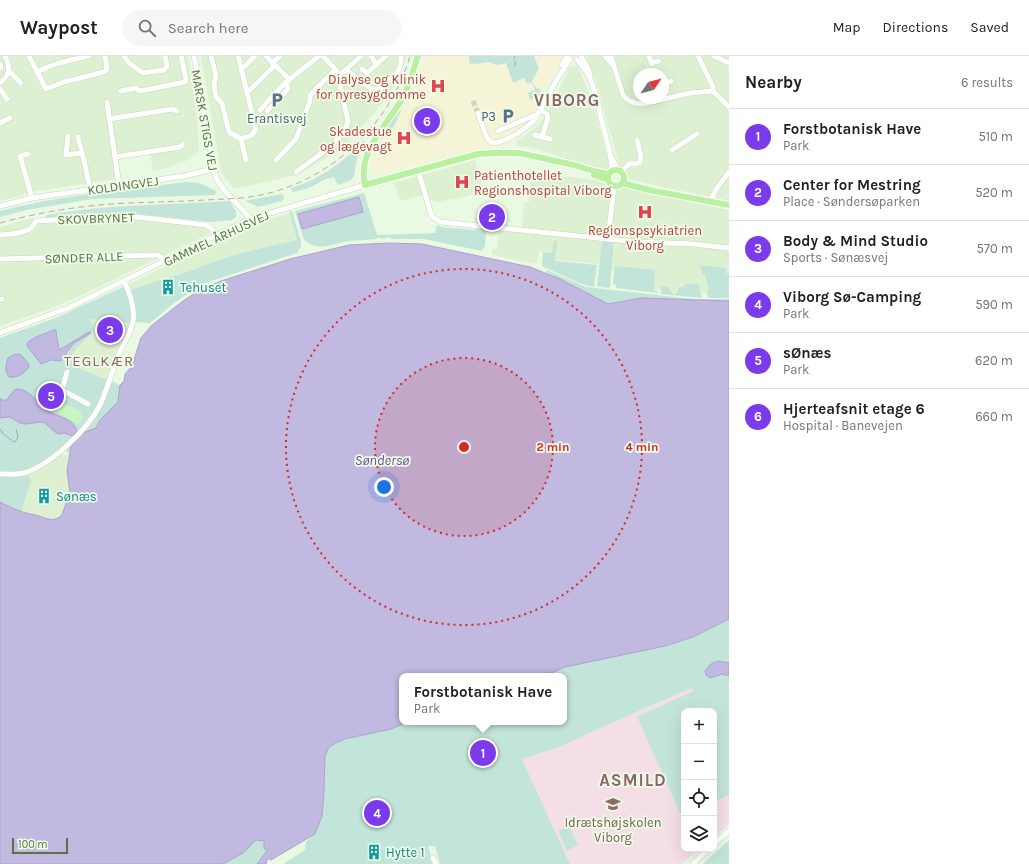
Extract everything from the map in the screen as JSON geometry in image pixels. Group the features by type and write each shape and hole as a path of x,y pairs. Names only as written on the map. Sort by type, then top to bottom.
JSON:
{"main road":[{"path":"365,185 363,174 365,157 403,97 418,56"},
{"name":"GAMMEL ÅRHUSVEJ","path":"365,185 478,154 493,153 519,153 614,174"},
{"path":"623,181 618,186 610,184 614,174 623,181 650,190 729,205"}],"street":[{"path":"0,83 5,79 10,67 5,56"},
{"path":"29,56 46,89 64,82 104,72 107,69 105,56"},
{"path":"37,72 50,65 89,56"},
{"path":"124,56 129,63 143,73 164,70 167,66 165,56"},
{"path":"121,91 135,88 140,91 185,82 186,78 181,56"},
{"name":"MARSK STIGS VEJ","path":"194,56 213,169 217,182 250,219"},
{"path":"211,56 216,76 214,84 216,97 222,103 229,132 241,139 252,136 256,129 238,56"},
{"path":"245,66 255,56"},
{"path":"266,56 287,81 288,89 267,111"},
{"path":"250,90 280,56"},
{"path":"296,172 330,146 347,126 348,121 339,80 340,75 360,56"},
{"path":"371,56 377,65"},
{"path":"362,69 366,73 386,56"},
{"path":"346,70 373,90 380,89 397,74 400,68 401,56"},
{"path":"605,56 614,65"},
{"path":"611,56 625,98 633,103"},
{"path":"649,56 651,63 659,61"},
{"path":"714,56 729,63"},
{"path":"260,110 287,81 323,57 340,75"},
{"path":"478,113 487,138 491,142 495,143 517,134 532,123 540,112 568,57 580,57 588,68 611,155 614,174 629,164 636,164 640,162 641,157 636,140"},
{"path":"699,57 713,87 713,91 729,107"},
{"path":"0,64 2,67 0,68"},
{"path":"276,160 296,139 310,101 310,95 335,70"},
{"path":"9,71 21,83"},
{"path":"0,89 7,99"},
{"path":"669,98 690,93 713,91"},
{"path":"107,102 119,184"},
{"path":"109,119 173,109 177,111"},
{"path":"498,131 540,112 546,112 548,116 542,136"},
{"path":"0,123 10,118"},
{"path":"523,120 532,123"},
{"path":"672,150 698,134"},
{"path":"535,135 550,139"},
{"path":"68,136 66,155 82,153"},
{"path":"78,137 90,189"},
{"path":"241,139 246,160"},
{"path":"115,157 180,147 183,144"},
{"path":"28,154 20,156 32,198"},
{"name":"KOLDINGVEJ","path":"0,206 32,198 119,184 173,178 213,169"},
{"path":"418,170 431,214 434,218 441,222 608,239 694,244 729,248"},
{"path":"710,201 717,188 729,172"},
{"name":"GAMMEL ÅRHUSVEJ","path":"0,333 68,308 250,219 365,185"},
{"path":"608,239 614,186"},
{"name":"SKOVBRYNET","path":"0,235 25,231 34,225 36,221 113,215 206,225 217,235"},
{"name":"SØNDER ALLE","path":"0,259 157,255 161,257 163,262"},
{"path":"0,474 23,473 41,465 66,447 95,414 104,396 117,357 133,322 133,311 124,281"},
{"path":"67,372 62,390 88,404"},
{"path":"717,841 729,831"},
{"path":"693,864 705,852"},
{"path":"434,858 436,864"}],"shaded area":[{"path":"0,56 188,56 197,119 199,151 188,160 153,172 150,153 112,158 116,179 37,191 0,201"},
{"path":"201,56 407,56 389,95 359,131 337,152 296,175 234,189 221,172"},
{"path":"424,56 561,56 563,60 544,91 545,111 530,128 505,145 450,155 418,165 373,175 369,170 371,159 381,140 389,134 406,107"},
{"path":"469,56 534,56 539,69 532,81 534,86 541,90 539,92 541,95 530,100 528,93 535,90 531,82 527,84 524,78 513,83 506,63 499,65 490,62 472,64 469,63"},
{"path":"587,56 729,56 729,201 630,179 619,165 597,84"},
{"path":"578,66 593,103 610,167 606,171 586,166 538,149 517,146 516,142 537,126 548,111 570,67"},
{"path":"402,109 389,134 381,140 389,123"},
{"path":"364,140 365,141 359,152 354,176 350,181 338,185 334,177 326,179 309,188 292,192 291,188 301,185 321,175 339,163"},
{"path":"475,160 484,191 459,198 436,202 430,199 428,193 400,201 394,183"},
{"path":"561,176 602,181 625,188 729,210 729,274 726,274 726,269 700,265 702,274 705,273 709,291 701,293 699,285 678,287 676,293 654,289 655,275 611,270 615,242 602,240 599,264 555,260 557,241 554,237 552,252 539,251 537,262 535,264 492,255 492,249 497,249 499,233 489,232 490,229 522,232 524,203 530,201 530,182"},
{"path":"186,182 200,183 216,191 215,195 92,199 26,210 0,217 0,211 23,205"},
{"path":"364,193 377,235 435,233 437,225 442,227 474,230 477,228 490,229 489,232 486,232 485,246 482,251 424,239 392,239 389,237 381,239 380,237 376,239 350,241 321,247 310,244 304,240 295,211"},
{"path":"281,194 283,195 284,199 282,201 258,207 245,201"},
{"path":"230,201 236,211 236,217 232,220 212,222 128,213 47,218 46,215 69,211 115,207"},
{"path":"292,211 301,241 301,246 297,253 202,284 174,303 150,323 134,322 130,290 190,271 224,258 297,240 289,212"},
{"path":"289,213 297,240 224,258 190,271 130,290 129,284 250,225"},
{"path":"32,218 42,222 134,219 202,227 208,229 211,233 84,294 49,309 0,326 0,227"},
{"path":"554,240 557,241 555,261 597,265 594,287 579,283 542,266 543,252 552,253"},
{"path":"602,240 614,242 609,288 597,286"},
{"path":"700,265 726,268 726,273 729,274 729,298 709,298 706,292 709,291 705,274 702,274"},
{"path":"615,266 655,270 654,290 658,293 616,288 616,285 613,284"},
{"path":"547,270 586,287 693,299 729,299 729,301 641,298 608,304 546,272"},
{"path":"687,283 699,285 702,298 661,294 661,286 669,287 671,292 676,294 679,287 683,287"},
{"name":"Sønæs","path":"125,286 132,312 131,323 90,319 94,330 75,350 70,358 73,366 108,380 93,415 66,444 52,456 25,472 0,473 0,338 58,317","holes":["54,330 57,331 59,350 89,332 90,334 74,343 68,354 64,355 60,361 51,360 41,364 27,346 45,333"]},
{"path":"90,319 131,323 118,351 108,380 73,366 70,358 75,348 87,339"},
{"name":"Sønæs","path":"111,381 120,385 118,402 100,420 96,428 83,433 71,447 69,455 66,449 95,417"},
{"path":"61,455 69,455 67,471 70,492 62,515 59,518 48,520 21,512 31,482 28,474"},
{"name":"Sønæs","path":"27,473 31,482 21,512 0,502 0,475"},
{"path":"729,619 729,795 717,801 717,708 701,708 697,700 701,708 681,708 681,815 637,717 693,691 692,688 559,747 522,759 570,864 440,864 435,846 428,846 434,864 283,864 305,850 306,842 315,833 322,816 325,756 329,747 338,742 399,725 567,725 567,673 551,673 564,667 665,646 693,637"},
{"name":"Idrætshøjskolen Viborg","path":"692,688 702,708 681,708 681,852 695,852 681,864 570,864 522,759 559,747"},
{"path":"717,744 729,770 729,824 717,834"},
{"path":"569,826 578,845 567,851 558,831"},
{"path":"256,840 264,841 264,848 267,851 257,864 223,864 243,853"},
{"path":"729,840 729,864 703,864 717,852"}],"sand":[{"path":"46,395 57,397 63,404 74,407 76,410 80,411 83,418 78,425 40,399"}],"water":[{"path":"359,197 363,212 302,229 298,214"},
{"name":"Søndersø","path":"390,243 422,244 530,267 560,279 608,304 641,298 729,301 729,619 693,637 665,646 565,667 551,673 399,673 400,725 391,729 345,739 329,747 325,756 322,816 315,834 271,860 268,858 266,864 257,864 267,851 264,848 264,841 256,840 243,853 223,864 0,864 0,502 22,512 48,519 55,519 62,515 70,492 67,471 71,447 83,433 96,428 100,420 118,402 120,385 124,381 125,374 132,366 141,338 151,326 183,301 200,290 221,281 290,259 349,245"},
{"path":"56,330 59,350 89,332 91,333 74,343 61,361 51,360 41,364 27,346 28,342"},
{"path":"20,354 28,363 29,367 20,375 9,377 6,370 8,358 13,355"},
{"path":"18,389 30,394 46,410 68,420 75,426 77,431 72,436 65,433 59,434 45,423 41,422 26,424 20,423 10,417 0,418 0,398 2,400 7,400 14,390"},
{"path":"719,661 729,663 729,676 722,674 710,678 706,675 705,671 711,664"}],"waterway":[{"path":"515,61 515,66"},
{"path":"0,429 2,433 14,442 18,436 16,429"}],"tunnel":[{"path":"473,101 478,113"}],"railway":[{"path":"0,223 41,213 83,207 123,203 237,198 256,196 282,189 308,178 331,164 352,147 371,128 388,106 401,82 410,56"}],"place":[{"name":"Dialyse og Klinik for nyresygdomme","path":"438,86"},
{"name":"Erantisvej","path":"277,100"},
{"name":"P3","path":"508,116"},
{"name":"Hjerteafsnit etage 6","path":"427,121"},
{"name":"Skadestue og lægevagt","path":"404,138"},
{"name":"Patienthotellet Regionshospital Viborg","path":"462,182"},
{"name":"Regionspsykiatrien Viborg","path":"645,212"},
{"name":"Center for Mestring","path":"492,217"},
{"name":"Tehuset","path":"168,287"},
{"name":"Body & Mind Studio","path":"110,330"},
{"name":"sØnæs","path":"51,396"},
{"name":"Sønæs","path":"44,496"},
{"name":"Forstbotanisk Have","path":"483,753"},
{"name":"Idrætshøjskolen Viborg","path":"613,804"},
{"name":"Viborg Sø-Camping","path":"377,813"},
{"name":"Hytte 1","path":"374,852"}],"district":[{"name":"VIBORG","path":"567,100"},
{"name":"TEGLKÆR","path":"99,361"},
{"name":"ASMILD","path":"633,780"}]}
